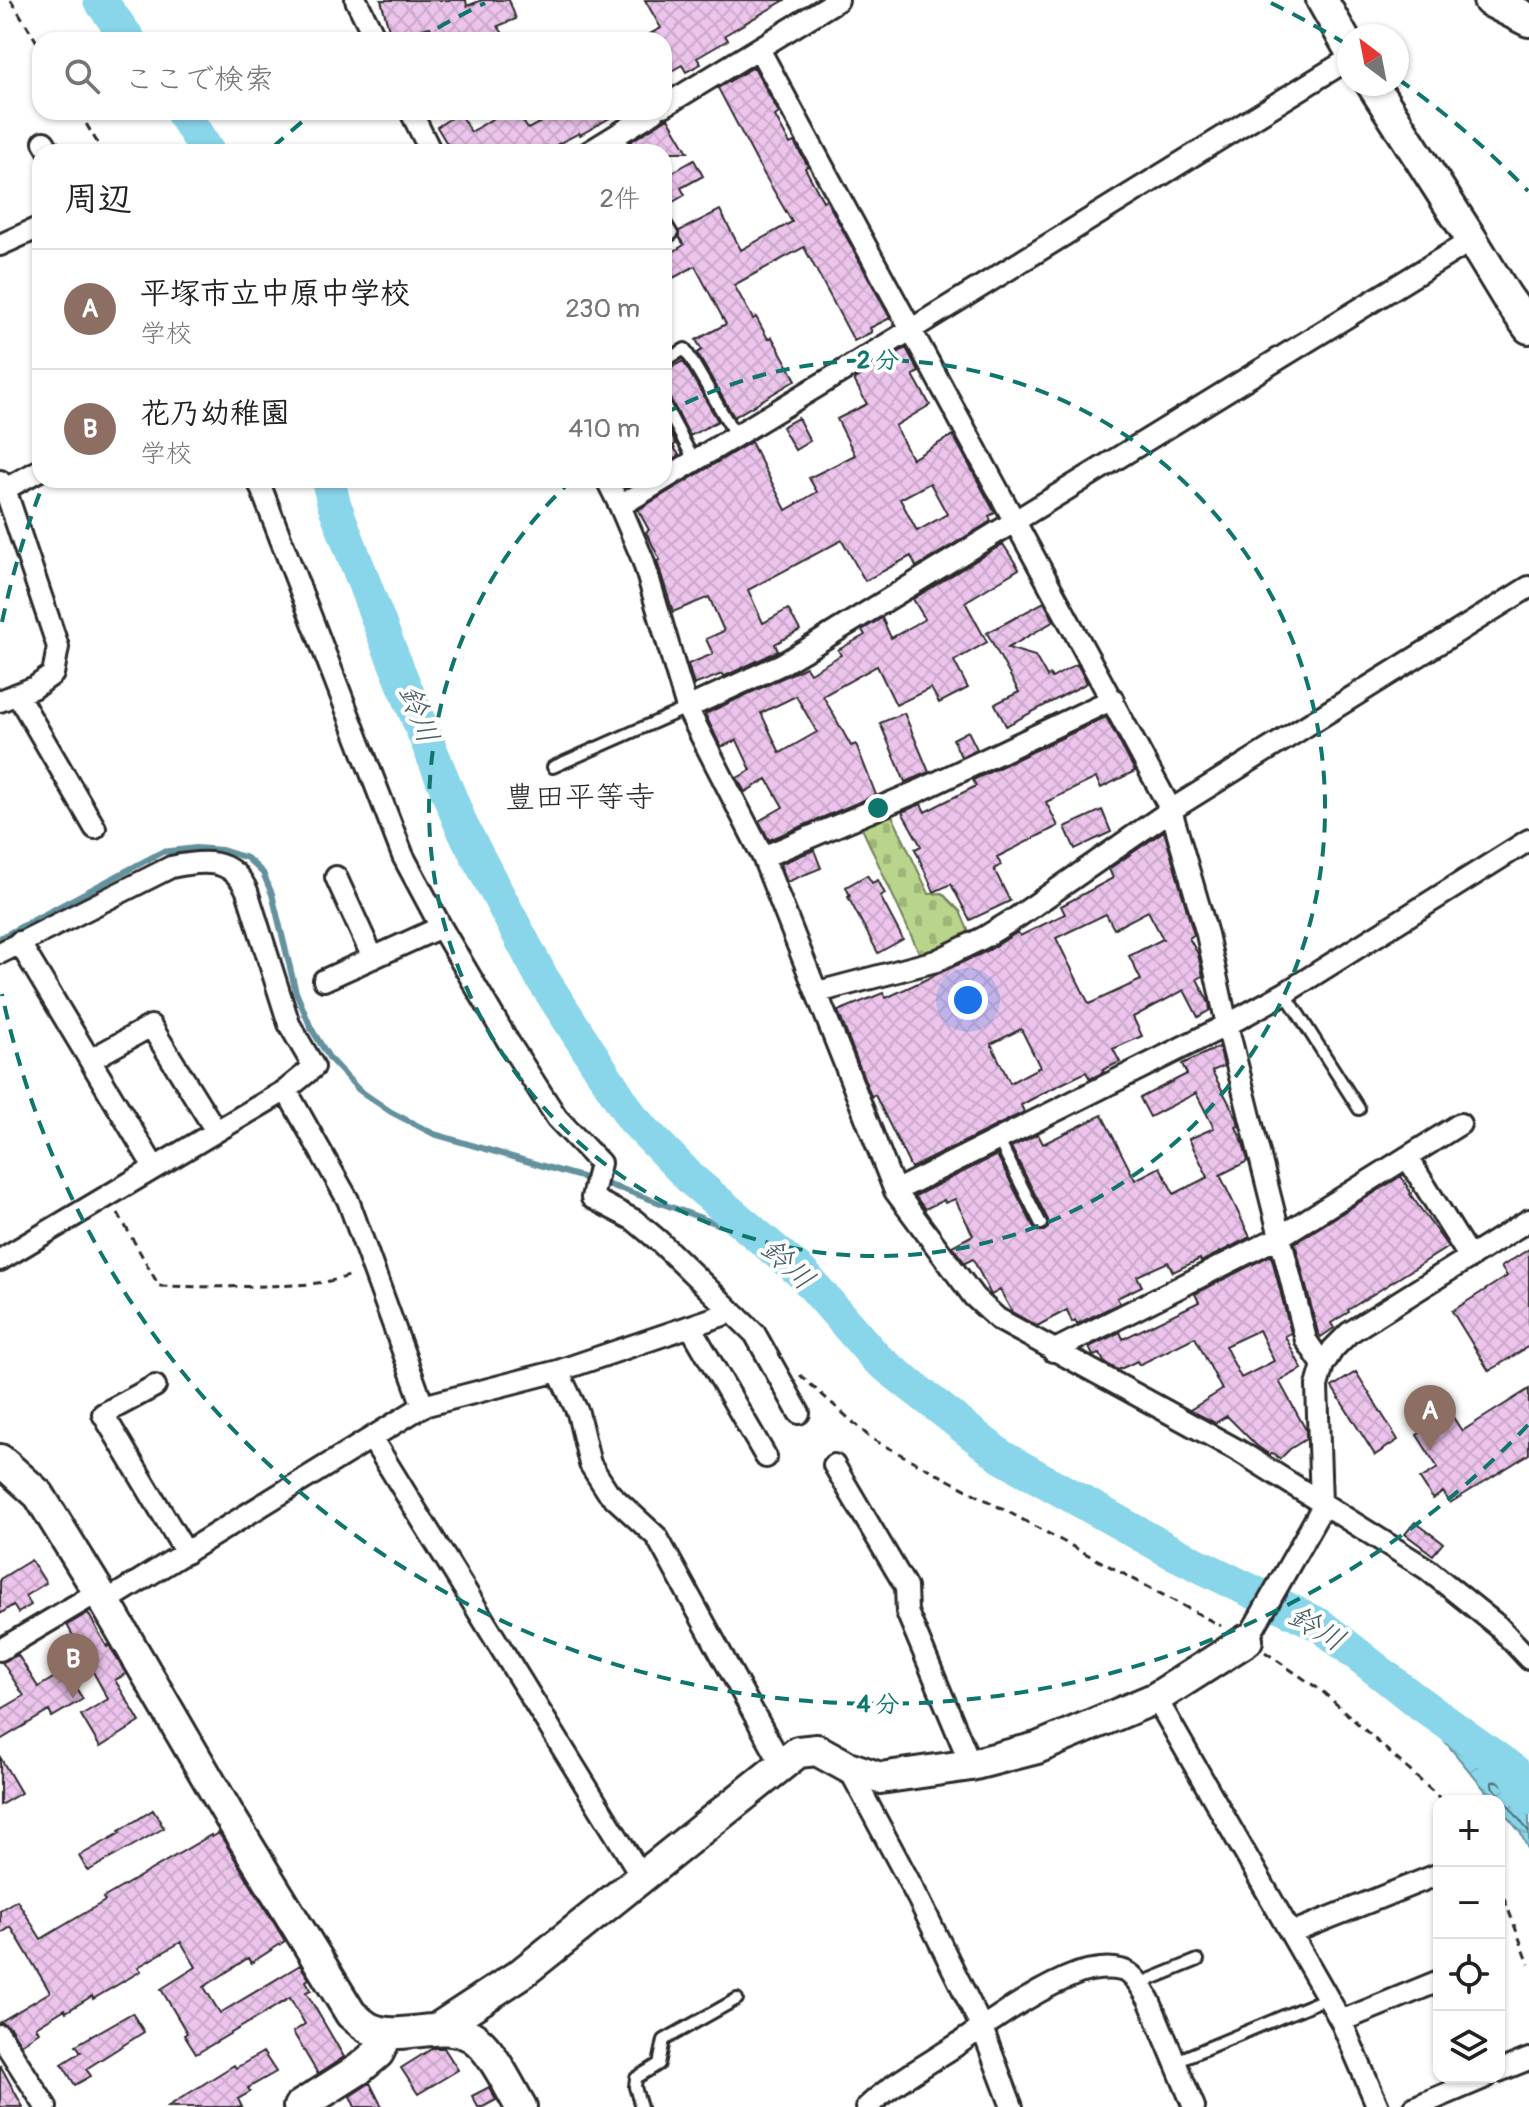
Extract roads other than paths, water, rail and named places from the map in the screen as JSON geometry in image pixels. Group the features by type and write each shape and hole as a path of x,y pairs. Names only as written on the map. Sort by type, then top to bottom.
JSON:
{"main road":[{"path":"1496,1 1529,20"}],"street":[{"path":"356,0 372,32"},
{"path":"672,101 838,0"},
{"path":"1322,0 1337,27"},
{"path":"759,49 1171,810 1207,934 1306,1340 1323,1365"},
{"path":"672,475 1337,66"},
{"path":"1380,96 1529,328"},
{"path":"415,120 427,144"},
{"path":"622,143 646,120"},
{"path":"0,245 32,231"},
{"path":"687,708 782,664 1472,240"},
{"path":"32,473 2,485 58,647 53,674 35,687 9,697 95,828"},
{"path":"261,488 403,856 509,1043 557,1118 600,1163 592,1198 634,1220 755,1334 799,1413"},
{"path":"611,488 643,560 687,708 763,857 895,1191 974,1297 998,1319 1239,1451 1320,1508 1427,1569 1498,1626 1529,1659"},
{"path":"620,506 651,488"},
{"path":"818,992 936,961 983,938 1171,810 1529,587"},
{"path":"763,857 921,790 1113,699"},
{"path":"895,1191 1285,993 1529,840"},
{"path":"0,953 171,867 197,861 226,866 241,876 289,1024 314,1067 286,1090 0,1260"},
{"path":"336,877 373,958"},
{"path":"324,980 441,927"},
{"path":"19,942 154,1167"},
{"path":"90,1060 151,1026 216,1131"},
{"path":"286,1090 348,1200 423,1406"},
{"path":"1053,1351 1281,1236 1460,1124"},
{"path":"1407,1157 1470,1258"},
{"path":"435,2030 522,1973 798,1752 817,1750 848,1767 880,1778 971,1765 1037,1748 1156,1698 1247,1640 1320,1508 1317,1386 1323,1365 1333,1349 1349,1333 1529,1220"},
{"path":"0,1650 186,1553 423,1406 558,1371 732,1312"},
{"path":"690,1326 766,1457"},
{"path":"558,1371 578,1413 590,1464 608,1492 657,1537 782,1765"},
{"path":"155,1386 103,1414 186,1553"},
{"path":"372,1439 642,1877"},
{"path":"0,1460 39,1495 246,1844 351,2014 369,2028 388,2033 435,2030 471,2036 492,2056 521,2107"},
{"path":"834,1465 906,1587 907,1612 971,1765"},
{"path":"1156,1698 1341,2021 1378,2107"},
{"path":"848,1767 919,1900 982,2028 1012,2107"},
{"path":"1291,1933 1433,1876"},
{"path":"867,2107 982,2028 1047,1988 1081,1972 1104,1969 1122,1970 1132,1975 1139,1984 1176,2061 1189,2105"},
{"path":"1341,2021 1433,1983"},
{"path":"299,2107 359,2069 378,2053 388,2033"},
{"path":"0,2035 46,2107"},
{"path":"1505,2069 1529,2059"},
{"path":"1415,2107 1472,2083"}],"lane":[{"path":"672,356 685,349 736,436"},
{"path":"672,419 695,462"},
{"path":"553,767 687,708"},
{"path":"1285,993 1359,1109"},
{"path":"998,1139 1041,1224"},
{"path":"1139,1984 1198,1960"},
{"path":"1176,2061 1327,1998"},
{"path":"641,2107 635,2087 636,2078 659,2064 664,2040 737,1999"}],"water":[{"path":"1400,1687 1529,1796 1529,1851 1520,1832 1505,1814 1505,1795 1489,1795"}],"waterway":[{"name":"鈴川","path":"100,0 123,32"},
{"name":"鈴川","path":"187,120 203,144"},
{"name":"鈴川","path":"330,488 385,638 462,827 542,978 633,1119 692,1180 803,1274 876,1358 1002,1457 1170,1551 1320,1625 1414,1699 1514,1771 1529,1798"},
{"path":"0,938 162,852 196,848 222,850 247,858 263,873 272,894 296,992 311,1028 330,1059 359,1090 391,1112 434,1134 622,1189 764,1241"}],"place":[{"name":"平塚市立中原中学校","path":"1430,1451"},
{"name":"花乃幼稚園","path":"73,1699"}],"district":[{"name":"豊田平等寺","path":"580,797"}]}
